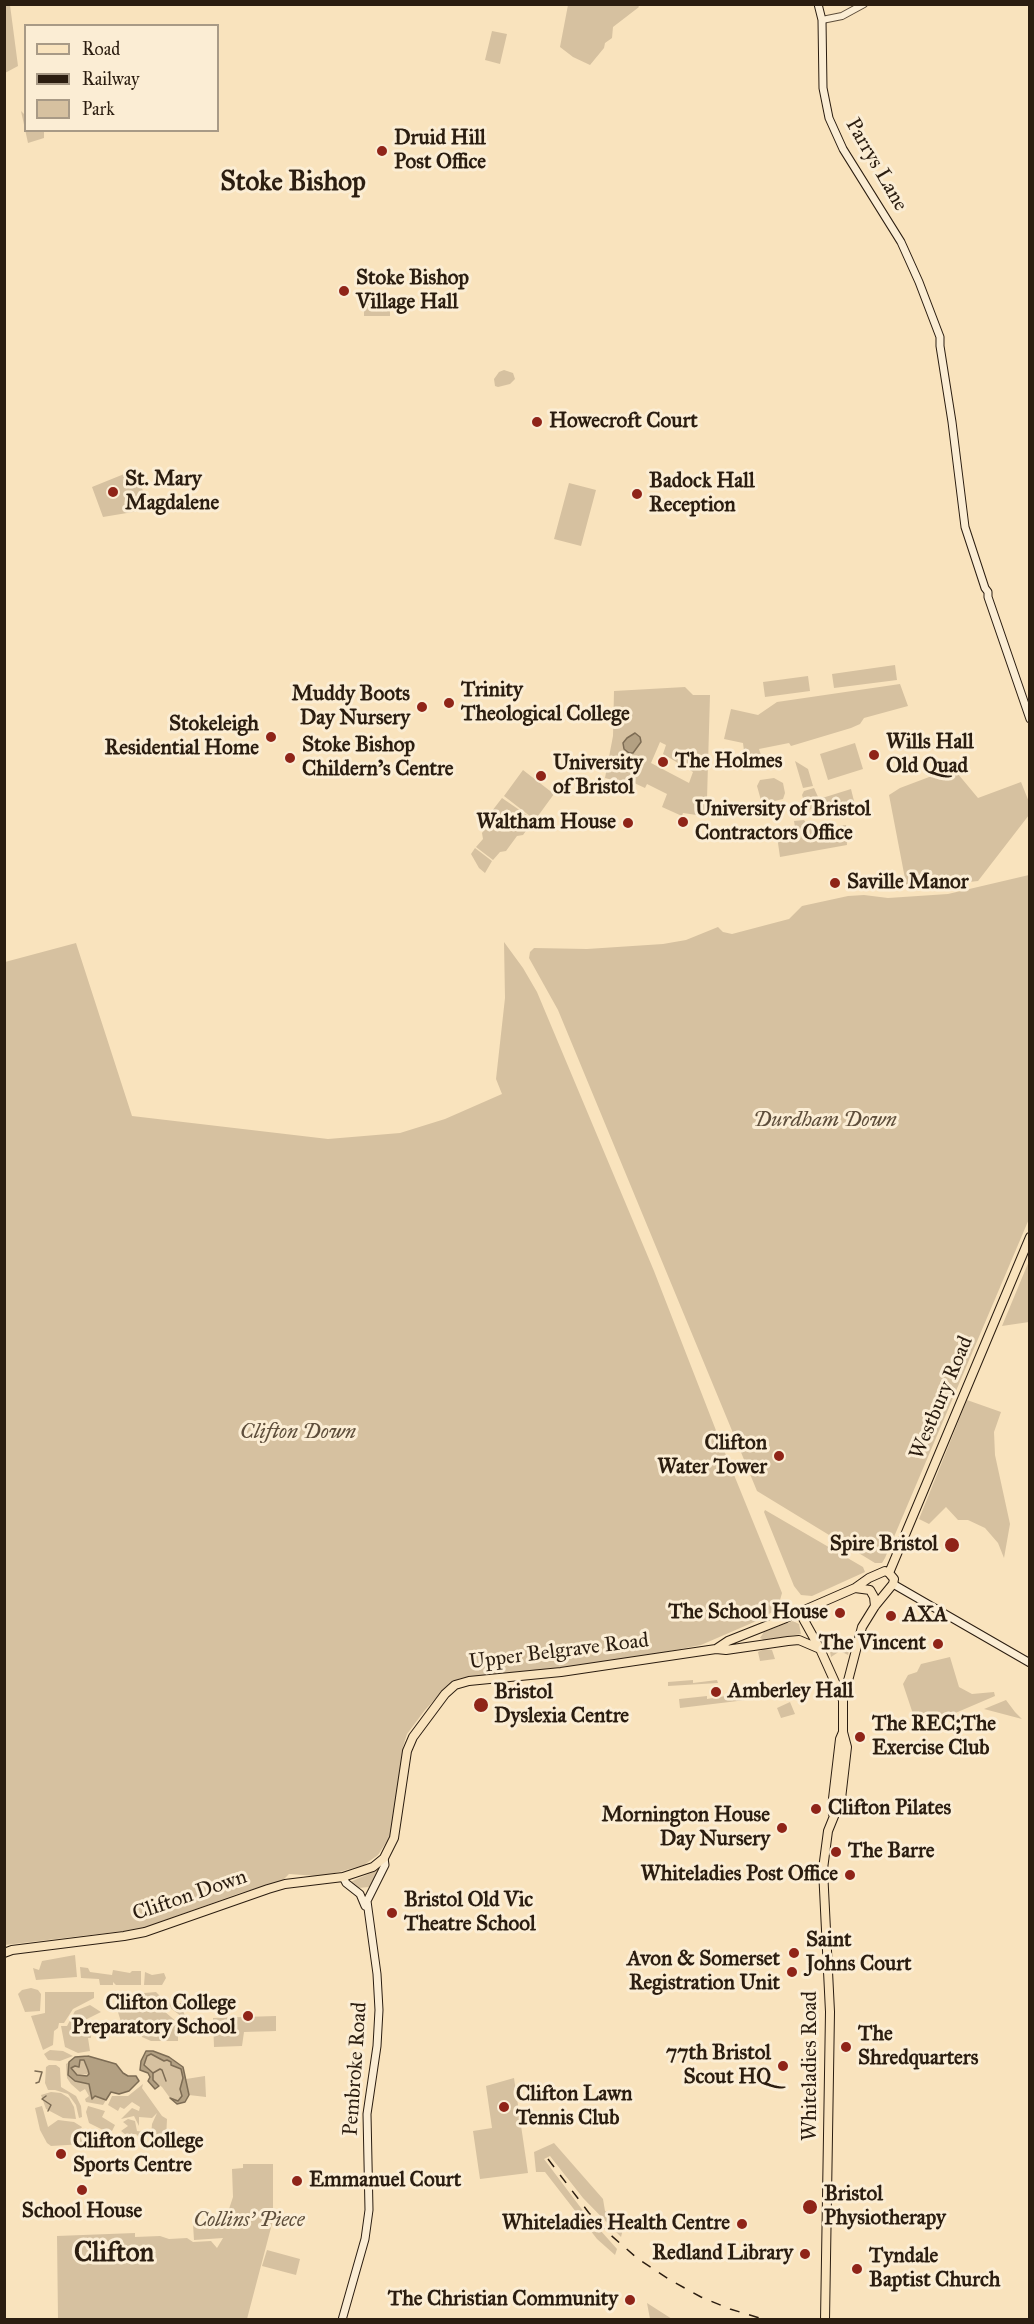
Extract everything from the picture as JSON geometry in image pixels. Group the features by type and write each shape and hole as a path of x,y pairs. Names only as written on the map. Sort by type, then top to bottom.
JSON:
{"main road":[{"name":"Parrys Lane","path":"818,4 822,20 823,88 829,118 843,149 901,242 924,292 938,338 952,422 965,527 985,588 983,591 988,597 1029,719"},
{"name":"Westbury Road","path":"843,1700 862,1627 891,1577 1029,1237"},
{"name":"Upper Belgrave Road","path":"716,1649 728,1641 800,1613 855,1588 874,1575 885,1571 891,1577"},
{"path":"891,1577 1029,1663"},
{"path":"855,1588 870,1590 875,1605"},
{"name":"Whiteladies Road","path":"800,1613 820,1649 843,1700 843,1732 847,1739 846,1771 841,1799 833,1814 827,1837 823,1869 830,2012 825,2319"},
{"name":"Upper Belgrave Road","path":"384,1858 394,1838 407,1751 413,1737 445,1694 455,1685 469,1681 561,1672 716,1649 726,1650 799,1640 820,1649"},
{"path":"829,1669 838,1675 849,1671"},
{"name":"Clifton Down","path":"7,1951 124,1936 152,1930 268,1888 360,1874 384,1858"},
{"name":"Pembroke Road","path":"342,2319 365,2239 369,2210 367,2114 379,2010 367,1900 385,1865 384,1858"},
{"path":"343,1877 346,1883 360,1894 367,1911"}],"street":[{"path":"822,20 842,16 864,4"}],"green space":[{"path":"5,4 10,5 18,66 5,73"},
{"path":"637,4 639,7 613,27 612,38 605,43 604,48 590,65 573,57 560,47 568,5"},
{"path":"492,31 507,34 500,64 485,60"},
{"path":"26,132 44,132 44,138 28,143"},
{"path":"364,302 390,302 390,316 364,316"},
{"path":"504,370 513,373 515,379 510,384 495,386 494,379 499,372"},
{"path":"134,470 151,509 103,517 92,487"},
{"path":"569,483 596,490 581,546 554,539"},
{"path":"895,665 897,680 834,688 832,674"},
{"path":"808,676 810,691 765,697 763,682"},
{"path":"900,684 908,706 864,718 860,724 851,728 791,746 789,743 759,749 767,764 740,769 741,760 745,759 743,743 724,739 731,709 758,715 777,702"},
{"path":"685,687 693,695 710,695 707,799 710,817 683,813 682,816 662,807 667,794 647,784 645,788 632,782 605,778 613,736 614,691","holes":["660,742 666,745 663,754 693,772 689,783 651,763"]},
{"path":"855,743 863,769 828,780 820,754"},
{"path":"795,761 808,769 813,786 803,788"},
{"path":"953,768 978,798 1021,782 1029,802 1029,815 978,881 907,889 889,795 900,788"},
{"path":"523,770 554,794 535,820 504,796"},
{"path":"774,778 783,783 785,793 783,799 762,804 757,786 760,780"},
{"path":"814,788 819,799 851,789 854,801 807,810 802,795 804,791"},
{"path":"502,798 534,820 523,835 517,836 506,851 500,852 493,860 476,847 483,839 482,833 493,818 492,811"},
{"path":"804,820 808,826 819,829 846,825 847,845 780,857 776,829 795,827 794,821"},
{"path":"475,848 492,861 485,873 479,868 471,854"},
{"name":"Durdham Down","path":"1029,875 1029,1219 885,1558 882,1563 875,1563 757,1491 558,1010 529,958 530,952 534,948 587,949 663,944 686,940 718,927 723,932 732,934 789,919 802,906 848,896 888,898 948,894"},
{"name":"Clifton Down","path":"504,942 537,992 654,1271 782,1593 780,1600 775,1603 777,1609 761,1619 701,1645 619,1661 461,1678 450,1683 407,1734 403,1747 391,1835 378,1855 364,1865 317,1876 289,1874 282,1881 240,1893 141,1929 5,1945 5,962 76,943 132,1116 328,1139 400,1133 445,1119 502,1094 496,1079 505,998"},
{"path":"1029,1261 1029,1322 1002,1326"},
{"path":"967,1400 1001,1412 994,1432 995,1455 1010,1524 1004,1558 998,1543 985,1528 968,1520 958,1520 946,1507 929,1524 919,1519"},
{"path":"765,1510 863,1567 865,1572 812,1596 801,1595 794,1586"},
{"path":"793,1621 799,1624 801,1634 764,1640 760,1638 764,1632"},
{"path":"850,1637 848,1655 840,1651 831,1657 829,1646"},
{"path":"764,1649 772,1650 775,1659 760,1661 758,1652"},
{"path":"950,1657 959,1687 972,1694 994,1692 995,1696 918,1729 903,1684 908,1675 917,1672 921,1664"},
{"path":"693,1680 693,1683 717,1680 718,1683 668,1686 668,1682"},
{"path":"757,1691 754,1699 680,1708 679,1699 707,1696 707,1699"},
{"path":"1006,1700 1015,1712 1022,1719 984,1709"},
{"path":"790,1702 795,1714 781,1718 777,1708"},
{"path":"378,1870 369,1887 358,1888 350,1882"},
{"path":"75,1955 77,1977 36,1980 33,1968 39,1970 42,1961"},
{"path":"80,1967 88,1968 90,1972 112,1975 113,1970 130,1973 141,1971 141,1985 116,1985 113,1982 113,1985 100,1985 99,1979 81,1978"},
{"path":"145,1972 152,1975 164,1973 166,1978 162,1985 144,1985"},
{"path":"31,1988 38,1990 41,1994 40,2011 25,2012 18,1994 22,1990"},
{"path":"45,1992 94,1992 94,1998 73,2009 64,2023 59,2023 58,2028 54,2031 53,2045 43,2050 31,2016 45,2013"},
{"path":"115,1992 118,1992 119,2008 133,1994 156,1992 163,1999 164,2011 178,2023 178,2041 151,2041 142,2035 157,2037 158,2033 122,2025"},
{"path":"168,2002 181,2003 186,2020 169,2007"},
{"path":"90,2005 101,2012 79,2023 82,2032 91,2033 91,2038 88,2038 90,2051 78,2053 65,2047 61,2026 67,2026 75,2011"},
{"path":"276,2016 276,2031 244,2032 242,2046 214,2047 213,2018"},
{"path":"50,2050 63,2051 73,2056 60,2061 48,2060 44,2054"},
{"path":"151,2054 181,2069 182,2096 178,2101 170,2098 153,2080 144,2065 147,2056"},
{"path":"80,2060 84,2060 89,2074 77,2075 70,2068"},
{"path":"69,2062 68,2075 75,2081 89,2084 92,2099 95,2095 106,2100 103,2105 86,2102 85,2099 89,2096 85,2089 80,2092 71,2084 67,2078 66,2064"},
{"path":"56,2065 60,2068 61,2087 76,2096 81,2106 82,2117 79,2118 76,2105 68,2094 48,2090 45,2083 46,2067"},
{"path":"205,2076 206,2097 189,2095 186,2079"},
{"name":"Clifton Lawn Tennis Club","path":"514,2078 528,2173 480,2179 473,2131 492,2128 486,2086"},
{"path":"143,2084 142,2088 162,2116 167,2119 166,2139 163,2142 156,2141 151,2136 152,2124 157,2113 152,2118 139,2117 139,2126 134,2116 121,2119 132,2108 139,2111 140,2107 132,2102 124,2109 120,2107 118,2111 108,2105 112,2096 128,2096"},
{"path":"51,2092 61,2093 69,2098 74,2107 76,2119 63,2118 46,2109 41,2095"},
{"path":"42,2106 48,2127 58,2120 74,2122 82,2127 78,2133 84,2144 51,2146 47,2143 40,2130 35,2108"},
{"path":"88,2106 105,2111 102,2117 115,2125 112,2131 103,2130 89,2123 86,2112"},
{"path":"128,2119 135,2121 137,2131 145,2132 145,2137 140,2138 136,2134 126,2135 121,2131 128,2126 123,2122"},
{"path":"554,2143 603,2199 605,2211 625,2221 621,2237 583,2198 550,2156 544,2159 584,2212 617,2249 615,2255 597,2239 545,2172 536,2172 534,2152"},
{"name":"Collins' Piece","path":"243,2164 273,2164 273,2220 247,2319 58,2319 57,2236 135,2233 135,2237 160,2236 169,2239 187,2238 193,2242 211,2241 217,2248 223,2238 194,2240 193,2224 225,2221 233,2197 232,2169 243,2168"},
{"path":"267,2250 300,2259 296,2275 262,2266"},
{"path":"647,2303 672,2319 650,2319"}],"shaded area":[{"path":"635,733 640,737 641,742 633,753 629,753 624,749 623,743"},
{"path":"146,2051 169,2057 183,2067 189,2095 185,2102 177,2104 170,2098 178,2101 182,2096 181,2069 171,2065 171,2062 167,2060 164,2061 151,2054 147,2056 144,2065 153,2073 153,2080 159,2086 155,2089 148,2081 150,2077 148,2073 140,2070"},
{"path":"88,2056 116,2064 123,2073 136,2076 139,2081 129,2091 119,2094 111,2092 106,2100 95,2096 92,2099 89,2084 75,2081 68,2075 69,2062 75,2057","holes":["80,2060 84,2060 89,2074 87,2076 77,2075 71,2068 79,2067"]}],"waterway":[{"path":"153,2073 162,2070 166,2081"},
{"path":"35,2071 42,2072 39,2082 36,2083"},
{"path":"46,2096 42,2099 51,2105 48,2111"}],"railway":[{"path":"548,2159 589,2213 637,2258 701,2297 766,2320"}],"place":[{"name":"Druid Hill Post Office","path":"382,151"},
{"name":"Stoke Bishop Village Hall","path":"344,291"},
{"name":"Howecroft Court","path":"537,422"},
{"name":"St. Mary Magdalene","path":"113,492"},
{"name":"Badock Hall Reception","path":"637,494"},
{"name":"Trinity Theological College","path":"449,703"},
{"name":"Muddy Boots Day Nursery","path":"422,707"},
{"name":"Stokeleigh Residential Home","path":"271,737"},
{"name":"Wills Hall Old Quad","path":"874,755"},
{"name":"Stoke Bishop Childern's Centre","path":"290,758"},
{"name":"The Holmes","path":"663,762"},
{"name":"University of Bristol","path":"541,776"},
{"name":"University of Bristol Contractors Office","path":"683,822"},
{"name":"Waltham House","path":"628,823"},
{"name":"Saville Manor","path":"835,883"},
{"name":"Clifton Water Tower","path":"779,1456"},
{"name":"Spire Bristol","path":"952,1545"},
{"name":"The School House","path":"840,1613"},
{"name":"AXA","path":"891,1616"},
{"name":"The Vincent","path":"938,1644"},
{"name":"Amberley Hall","path":"716,1692"},
{"name":"Bristol Dyslexia Centre","path":"481,1705"},
{"name":"The REC;The Exercise Club","path":"860,1737"},
{"name":"Clifton Pilates","path":"816,1809"},
{"name":"Mornington House Day Nursery","path":"782,1828"},
{"name":"The Barre","path":"836,1852"},
{"name":"Whiteladies Post Office","path":"850,1875"},
{"name":"Bristol Old Vic Theatre School","path":"392,1913"},
{"name":"Saint Johns Court","path":"794,1953"},
{"name":"Avon & Somerset Registration Unit","path":"792,1972"},
{"name":"Clifton College Preparatory School","path":"248,2016"},
{"name":"The Shredquarters","path":"846,2047"},
{"name":"77th Bristol Scout HQ","path":"783,2066"},
{"name":"Clifton Lawn Tennis Club","path":"504,2107"},
{"name":"Clifton College Sports Centre","path":"61,2154"},
{"name":"Emmanuel Court","path":"297,2181"},
{"name":"School House","path":"82,2190"},
{"name":"Bristol Physiotherapy","path":"810,2207"},
{"name":"Whiteladies Health Centre","path":"742,2224"},
{"name":"Redland Library","path":"805,2254"},
{"name":"Tyndale Baptist Church","path":"857,2269"},
{"name":"The Christian Community","path":"630,2300"}],"district":[{"name":"Stoke Bishop","path":"293,183"},
{"name":"Clifton","path":"114,2254"}]}
